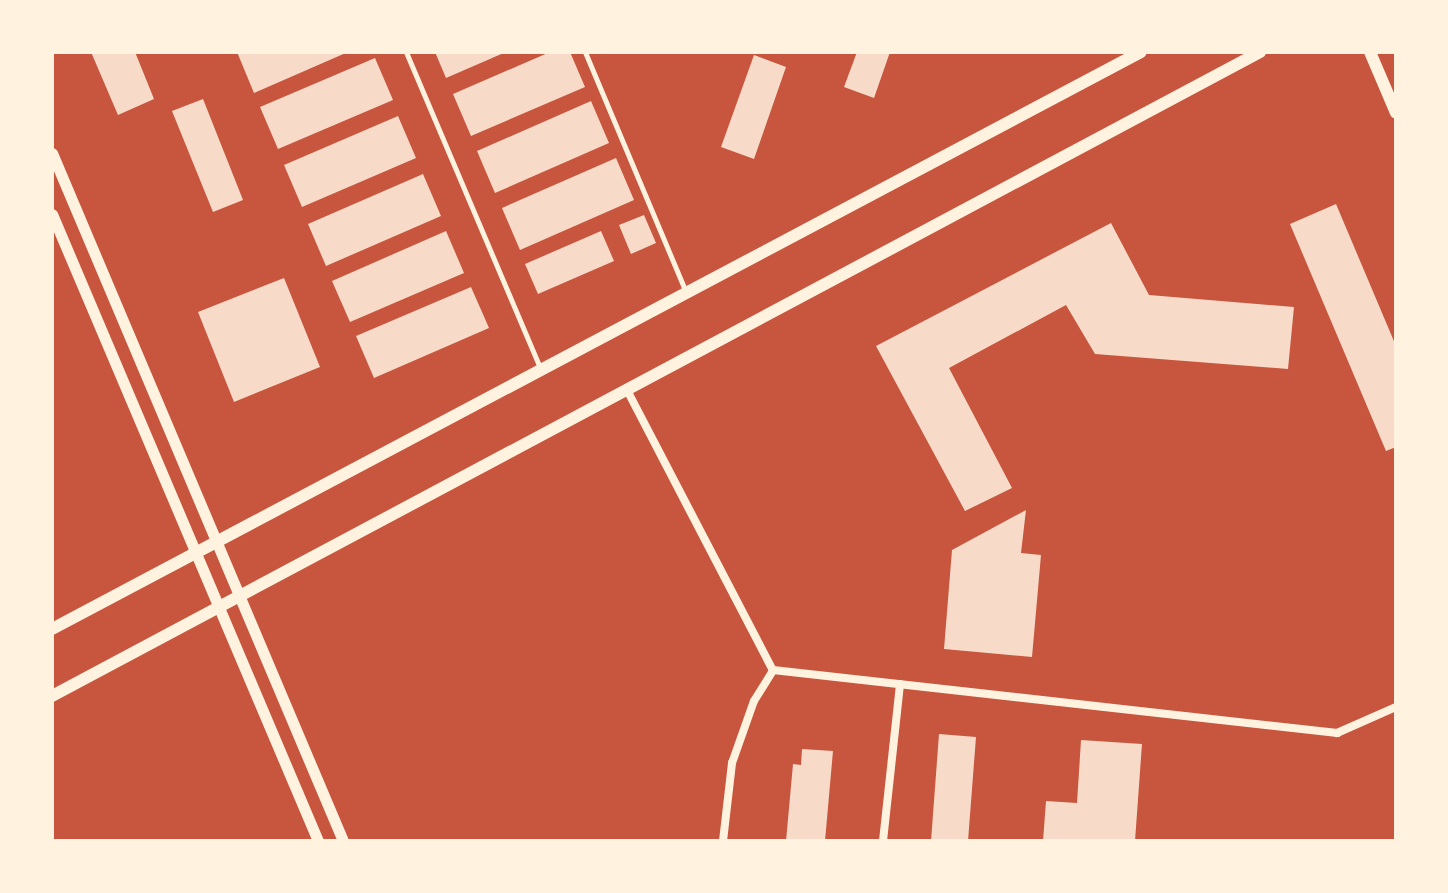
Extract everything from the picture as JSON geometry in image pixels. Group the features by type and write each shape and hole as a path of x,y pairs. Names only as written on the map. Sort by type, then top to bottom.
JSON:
{"main road":[{"path":"52,629 1141,52"},
{"path":"52,696 1260,52"},
{"path":"1373,58 1396,113"}],"street":[{"path":"52,153 343,841"},
{"path":"52,214 318,841"},
{"path":"627,390 773,670"},
{"path":"773,670 1337,733 1396,707"},
{"path":"723,841 724,799 732,763 754,701 773,670"},
{"path":"883,841 900,684"}],"lane":[{"path":"406,52 540,370"},
{"path":"585,52 686,292"}],"building":[{"path":"91,52 135,52 154,99 118,115"},
{"path":"237,52 348,52 254,93"},
{"path":"435,52 506,52 446,78"},
{"path":"550,52 570,52 585,87 471,136 453,94"},
{"path":"857,52 890,52 874,98 844,87"},
{"path":"754,55 786,67 754,159 721,147"},
{"path":"375,58 393,100 278,149 260,107"},
{"path":"203,99 243,200 213,212 172,111"},
{"path":"591,101 609,143 495,193 477,151"},
{"path":"398,116 416,158 302,207 284,165"},
{"path":"616,158 634,200 520,250 502,208"},
{"path":"423,174 441,216 326,266 308,224"},
{"path":"1336,204 1396,346 1396,447 1386,451 1290,224"},
{"path":"644,215 656,243 631,254 619,225"},
{"path":"1111,223 1149,295 1294,307 1288,369 1095,354 1066,305 949,368 1012,488 965,511 876,346"},
{"path":"446,231 464,273 350,322 332,281"},
{"path":"601,231 614,261 538,294 525,264"},
{"path":"284,278 320,367 234,402 198,312"},
{"path":"471,287 489,328 374,378 356,336"},
{"path":"1026,510 1021,553 1041,555 1032,657 944,649 952,550"},
{"path":"939,734 976,737 968,841 931,841"},
{"path":"1081,740 1142,744 1135,841 1043,841 1046,801 1077,803"},
{"path":"802,749 833,751 825,841 786,841 793,764 801,765"}]}
